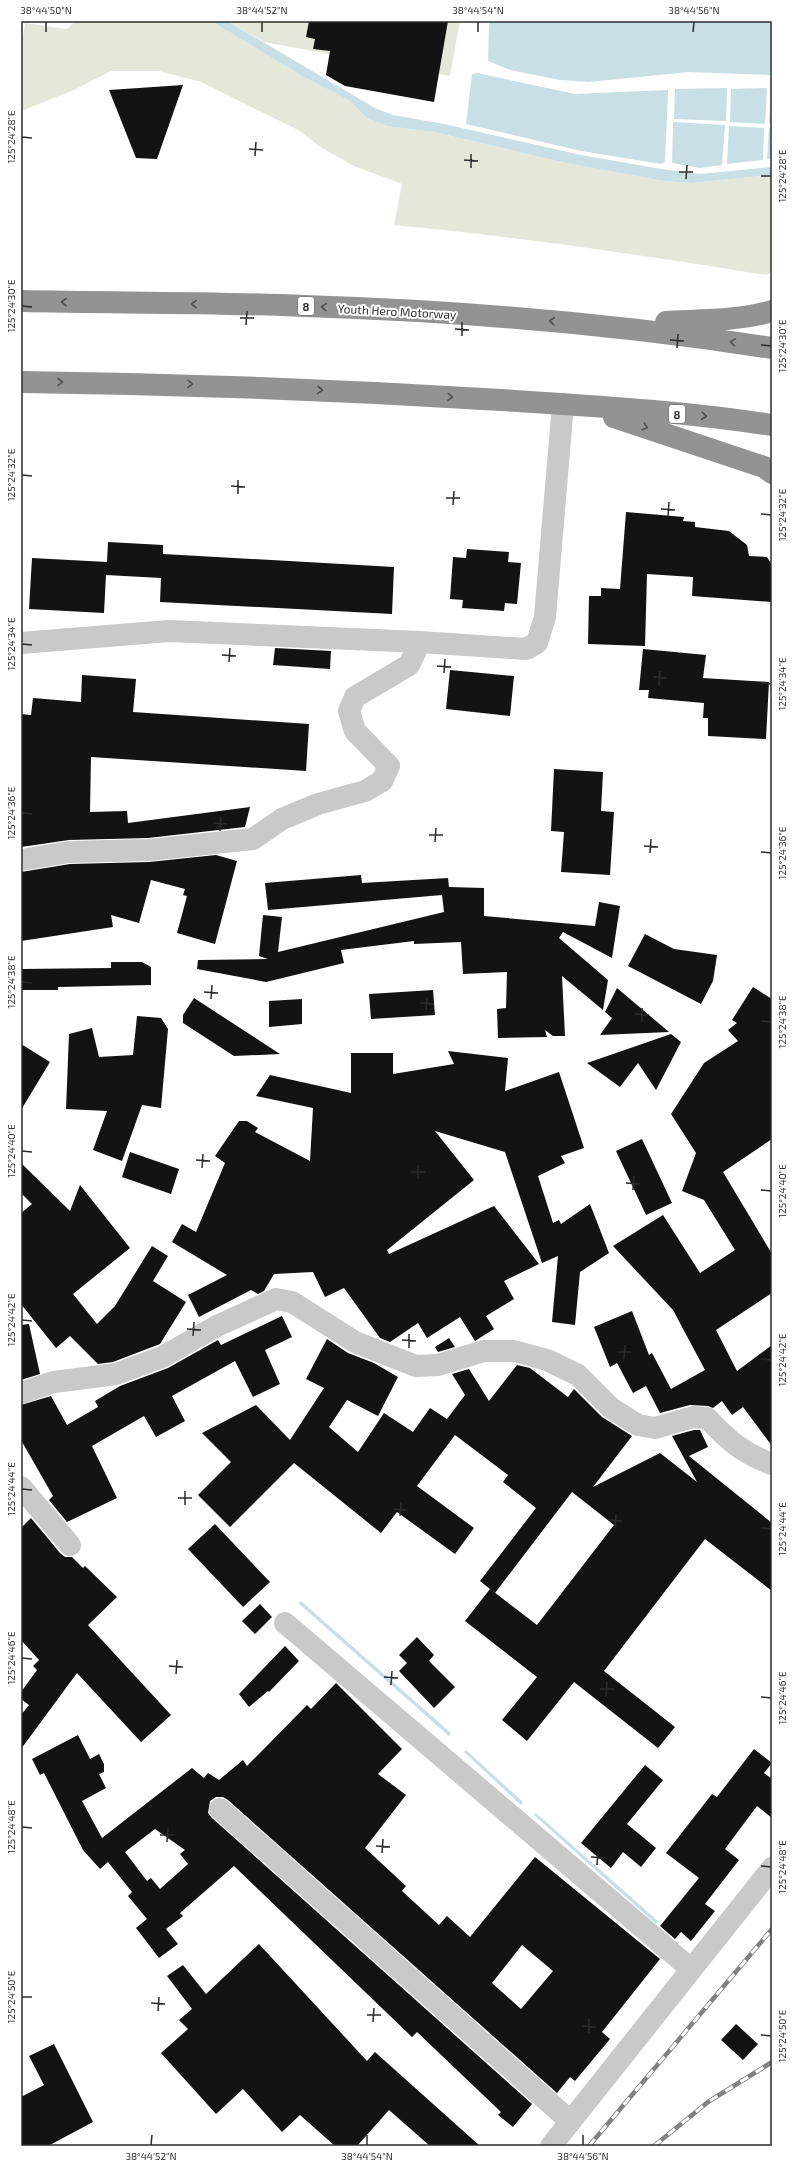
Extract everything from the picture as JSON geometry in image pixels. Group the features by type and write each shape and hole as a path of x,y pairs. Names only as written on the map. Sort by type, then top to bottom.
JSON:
{"highway":[{"name":"Youth Hero Motorway","path":"21,301 305,306 523,318 674,333 772,348"},
{"path":"591,325 713,320 762,314 772,311"},
{"name":"8","path":"21,382 182,384 435,396 683,414 772,425"},
{"path":"572,405 764,467 772,473"}],"street":[{"path":"21,643 169,632 420,642 526,649 537,643 545,617 572,405"},
{"path":"21,860 69,852 149,850 253,839 282,819 318,804 365,791 382,781 389,766 355,731 349,712 355,697 409,665 420,642"},
{"path":"21,1393 54,1382 116,1374 162,1357 217,1326 276,1299 292,1302 355,1342 416,1366 438,1365 484,1351 514,1351 547,1360 578,1375 611,1408 638,1426 655,1428 693,1417 707,1418 733,1444 759,1460 772,1464"},
{"path":"21,1487 70,1544"},
{"path":"285,1623 692,1969"},
{"path":"220,1810 570,2121"},
{"path":"551,2146 772,1868"}],"shaded area":[{"path":"75,21 211,21 302,76 350,101 367,118 387,126 434,132 566,163 663,181 692,183 772,175 772,272 766,275 580,247 394,225 402,184 354,166 322,148 298,130 201,82 159,71 111,71 74,90 21,111 21,46 25,23 67,29"},
{"path":"227,21 460,21 450,76 264,42"}],"water":[{"path":"211,21 227,21 375,108 393,115 444,124 581,155 661,169 700,174 772,167 772,175 692,183 663,181 566,163 434,132 387,126 367,118 350,101 302,76"},
{"path":"489,21 772,21 772,75 689,72 589,82 560,80 510,70 488,61"},
{"path":"477,73 575,94 668,90 665,162 661,164 581,151 466,124 472,74"},
{"path":"727,88 726,121 674,119 675,89"},
{"path":"767,88 765,124 730,122 731,89"},
{"path":"772,88 772,124 769,123"},
{"path":"673,122 725,125 722,165 700,168 672,163"},
{"path":"729,126 764,128 763,160 727,164"},
{"path":"769,128 772,128 772,158 767,159"},
{"path":"301,1601 451,1733 449,1736 298,1603"},
{"path":"466,1750 523,1802 521,1805 464,1752"},
{"path":"536,1813 658,1921 656,1924 534,1815"}],"building":[{"path":"309,21 448,21 434,102 345,86 326,75 330,51 313,49 315,39 306,37"},
{"path":"183,85 157,159 136,158 109,90"},
{"path":"626,512 684,517 683,521 695,522 695,527 729,531 747,545 749,556 767,557 772,565 772,602 692,596 693,577 647,574 645,646 588,644 589,596 601,596 601,588 620,589"},
{"path":"108,542 163,545 163,554 394,567 392,614 160,602 161,578 106,575 104,613 29,609 32,558 107,562"},
{"path":"467,549 509,552 508,562 521,563 517,604 505,603 504,611 462,608 463,600 450,599 453,557 466,558"},
{"path":"275,648 331,651 330,669 273,665"},
{"path":"643,649 706,655 703,678 769,682 766,739 708,736 708,718 703,718 704,703 648,698 649,690 639,690"},
{"path":"450,670 514,676 510,716 446,709"},
{"path":"82,675 136,679 133,712 309,724 306,771 91,757 90,812 127,811 128,823 250,807 245,827 148,838 69,840 21,847 21,714 31,715 33,698 81,702"},
{"path":"554,769 603,772 601,811 614,812 610,875 561,872 564,832 551,831"},
{"path":"216,855 237,861 215,944 177,933 187,896 183,895 185,889 151,880 139,923 111,915 113,927 21,941 21,872 70,864 149,862"},
{"path":"361,875 362,883 448,878 449,887 484,888 484,916 595,926 599,902 620,906 612,958 563,932 559,938 608,980 603,1010 562,976 565,1036 553,1036 545,1030 547,1037 498,1038 497,1009 506,1008 507,972 463,974 461,942 414,944 414,941 341,950 344,963 266,982 197,969 198,960 268,959 259,956 263,915 282,917 278,952 444,912 442,895 268,910 265,883"},
{"path":"645,934 674,949 717,955 713,981 701,1004 628,966"},
{"path":"111,962 142,962 151,967 151,985 58,987 58,990 21,990 21,969 111,968"},
{"path":"753,987 772,999 772,1139 723,1172 772,1254 772,1293 716,1330 737,1371 772,1345 772,1446 743,1407 732,1415 722,1401 713,1408 708,1406 690,1405 660,1413 646,1386 633,1393 617,1363 610,1367 594,1327 632,1311 649,1355 652,1353 671,1389 705,1370 673,1310 613,1246 663,1215 700,1273 735,1250 704,1200 682,1191 696,1153 671,1114 704,1063 738,1041 728,1030 737,1023 732,1020"},
{"path":"617,988 669,1032 600,1035 612,1018 605,1012"},
{"path":"433,990 435,1015 371,1019 369,994"},
{"path":"194,998 280,1054 234,1056 183,1023 183,1015"},
{"path":"302,999 302,1024 269,1027 269,1001"},
{"path":"137,1016 161,1018 168,1029 161,1108 142,1105 122,1161 93,1150 107,1111 66,1109 69,1034 92,1028 99,1057 133,1055"},
{"path":"671,1034 681,1042 656,1090 638,1063 620,1087 587,1063"},
{"path":"21,1044 50,1062 21,1110"},
{"path":"448,1051 508,1058 505,1091 559,1072 584,1148 561,1156 565,1163 538,1176 553,1223 559,1220 561,1224 590,1204 609,1253 580,1272 575,1325 552,1322 558,1256 542,1263 505,1152 435,1131 474,1180 387,1250 389,1254 494,1206 539,1264 504,1281 514,1299 486,1316 494,1329 475,1341 460,1317 427,1338 418,1323 390,1342 380,1338 344,1288 325,1297 313,1272 274,1274 264,1291 258,1294 251,1290 199,1317 188,1295 227,1275 172,1242 182,1224 196,1232 225,1163 215,1156 239,1121 247,1121 258,1128 255,1132 310,1161 313,1108 256,1096 270,1075 351,1093 351,1053 393,1053 393,1074 454,1064"},
{"path":"642,1139 672,1203 646,1215 616,1151"},
{"path":"130,1152 179,1169 171,1194 122,1177"},
{"path":"21,1163 70,1211 80,1185 130,1248 73,1294 97,1324 115,1306 152,1246 168,1256 153,1281 186,1302 160,1344 113,1362 98,1364 70,1336 56,1348 21,1304 21,1213 32,1204 21,1193"},
{"path":"282,1316 292,1337 265,1350 280,1384 253,1397 235,1361 172,1396 185,1421 156,1437 144,1416 92,1446 117,1498 67,1522 49,1500 53,1496 21,1440 21,1405 51,1396 67,1425 98,1407 95,1401 120,1386 168,1368 218,1340 221,1345"},
{"path":"29,1324 40,1374 21,1380 21,1325"},
{"path":"449,1338 455,1347 438,1352 435,1347"},
{"path":"327,1339 348,1353 374,1363 398,1377 378,1416 347,1400 329,1427 358,1452 384,1413 413,1432 430,1408 447,1419 465,1395 452,1374 469,1369 489,1401 517,1365 530,1368 568,1397 574,1389 602,1417 632,1436 593,1487 660,1453 697,1482 672,1436 694,1430 700,1430 708,1447 689,1456 772,1523 772,1591 705,1539 604,1671 675,1727 658,1748 574,1682 527,1741 502,1720 537,1677 465,1621 490,1589 480,1581 536,1508 503,1482 508,1475 455,1435 417,1486 474,1528 455,1554 397,1512 381,1533 294,1463 230,1527 198,1495 231,1462 202,1433 256,1405 290,1440 324,1388 306,1379","holes":["572,1492 614,1525 537,1625 495,1593"]},
{"path":"31,1518 60,1553 65,1557 72,1557 83,1568 85,1566 117,1597 88,1625 171,1715 141,1742 77,1673 21,1749 21,1715 29,1705 21,1699 21,1692 37,1670 33,1666 39,1660 21,1640 21,1528"},
{"path":"215,1524 270,1582 243,1607 188,1549"},
{"path":"260,1604 272,1617 255,1634 242,1621"},
{"path":"417,1637 434,1655 429,1661 455,1687 434,1708 399,1671 407,1663 399,1655"},
{"path":"285,1646 299,1661 269,1692 268,1691 249,1707 239,1694"},
{"path":"336,1683 402,1749 378,1774 406,1795 365,1848 406,1886 402,1891 439,1925 447,1916 470,1937 535,1857 660,1959 602,2032 610,2039 575,2081 570,2077 557,2093 228,1800 223,1797 216,1797 210,1801 208,1813 212,1818 532,2104 513,2127 498,2115 501,2112 417,2032 412,2037 234,1866 180,1913 183,1916 166,1929 178,1944 159,1958 136,1928 147,1919 128,1896 132,1892 108,1862 100,1869 83,1850 44,1773 40,1775 32,1759 78,1735 90,1759 99,1754 104,1764 104,1772 99,1774 106,1788 82,1801 102,1838 192,1768 204,1778 208,1773 219,1780 243,1760 247,1766 307,1705 311,1709","holes":["155,1829 185,1850 180,1854 188,1864 160,1889 151,1878 147,1881 125,1852","522,1945 553,1971 521,2009 492,1983"]},
{"path":"754,1749 772,1763 764,1773 772,1779 772,1818 757,1806 725,1849 739,1860 705,1904 715,1911 691,1941 681,1932 675,1939 660,1926 699,1878 666,1853 712,1794 717,1797"},
{"path":"645,1765 663,1780 627,1824 656,1848 641,1867 623,1852 611,1868 581,1843"},
{"path":"259,1944 367,2061 375,2052 480,2146 430,2146 389,2110 357,2146 335,2146 300,2115 282,2132 243,2089 216,2114 161,2053 188,2029 179,2020 192,2009 167,1976 183,1965 206,1994"},
{"path":"736,2024 758,2044 743,2060 721,2040"},
{"path":"54,2044 93,2122 48,2146 21,2146 21,2097 44,2085 29,2056"}],"railway":[{"path":"589,2146 772,1929"},
{"path":"654,2146 708,2102 772,2062"}]}
